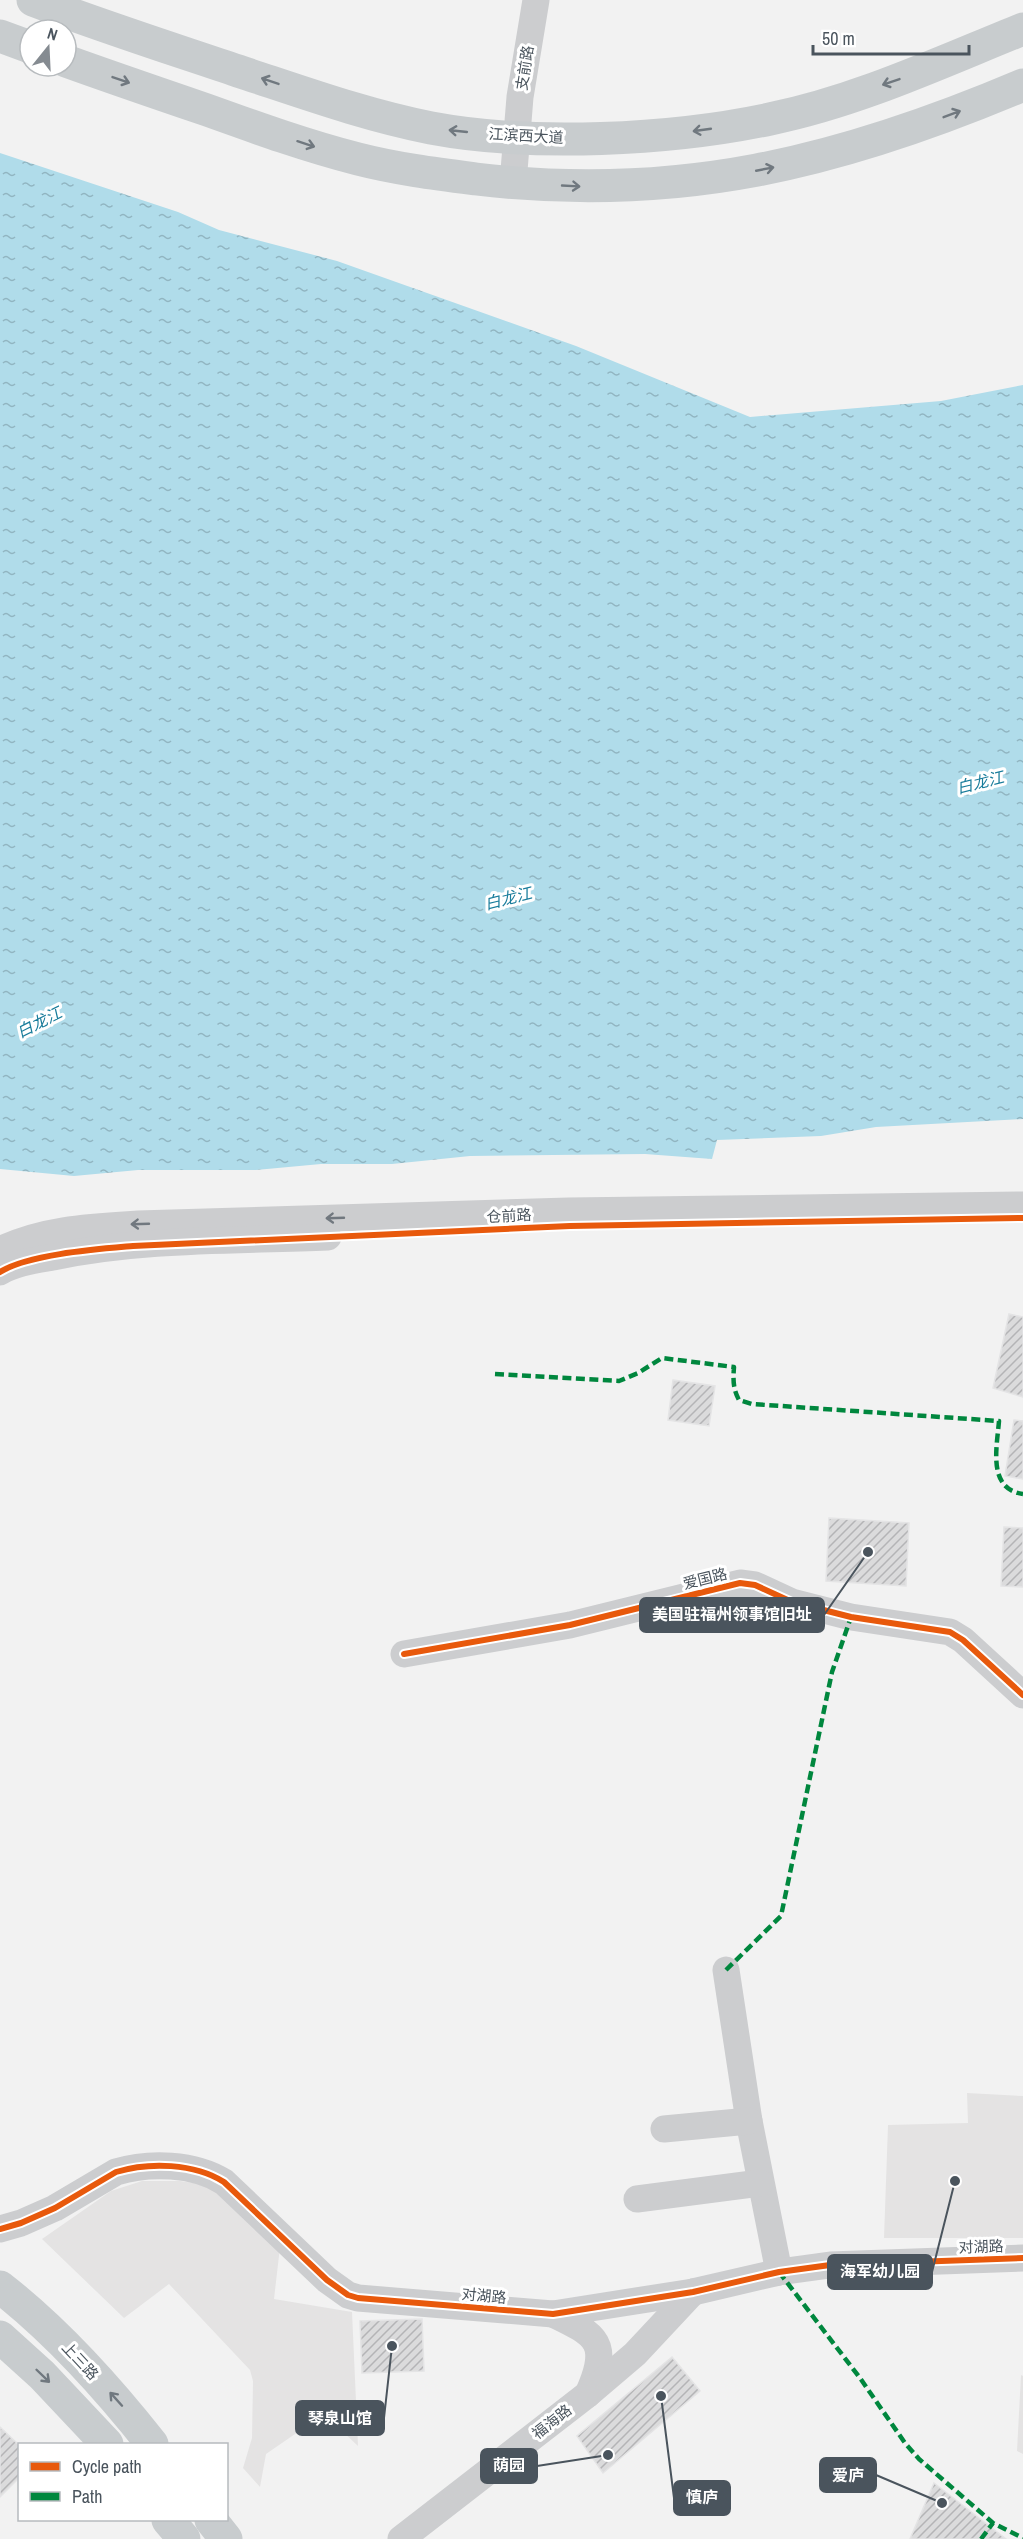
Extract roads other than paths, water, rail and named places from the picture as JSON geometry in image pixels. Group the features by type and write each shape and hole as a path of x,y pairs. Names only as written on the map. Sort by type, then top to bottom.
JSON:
{"main road":[{"name":"江滨西大道","path":"33,0 360,111 434,128 516,137 582,138 671,134 769,119 826,104 905,77 1023,29"},
{"path":"0,36 18,43"},
{"path":"78,65 340,154 414,171 513,183 582,187 690,181 768,169 836,153 898,134 1023,85"},
{"name":"上三路","path":"0,2287 31,2311 71,2350 121,2405 150,2443"},
{"path":"0,2337 50,2382 105,2443"},
{"path":"169,2521 184,2539"},
{"path":"212,2521 226,2539"}],"street":[{"name":"支前路","path":"513,183 516,137 536,0"},
{"name":"仓前路","path":"0,1250 30,1238 51,1233 79,1228 138,1224 568,1211 1023,1205"},
{"name":"仓前路","path":"0,1272 40,1259 81,1251 133,1245 570,1226 1023,1218"},
{"name":"爱国路","path":"404,1654 570,1625 740,1583 754,1585 792,1602 851,1617 958,1635 1023,1695"},
{"path":"726,1970 749,2121 779,2272"},
{"path":"664,2129 749,2121"},
{"name":"对湖路","path":"10,2226 72,2200 116,2172 127,2168 159,2166 195,2169 224,2182 316,2270 348,2295 553,2314 693,2292 779,2272 847,2263 1023,2258"},
{"path":"637,2199 760,2182"},
{"name":"福海路","path":"400,2539 588,2394 635,2354 693,2292"},
{"path":"553,2314 586,2330 598,2345 598,2365 588,2394"}],"water":[{"name":"白龙江","path":"0,153 178,212 219,230 337,261 576,346 750,417 941,401 1023,385 1023,1119 876,1127 821,1136 717,1140 712,1159 645,1154 470,1156 392,1164 321,1164 256,1170 138,1170 74,1176 0,1169"}],"place":[{"name":"美国驻福州领事馆旧址","path":"868,1552"},
{"name":"海军幼儿园","path":"955,2181"},
{"name":"琴泉山馆","path":"392,2346"},
{"name":"慎庐","path":"661,2396"},
{"name":"荫园","path":"608,2455"},
{"name":"爱庐","path":"942,2503"}]}
